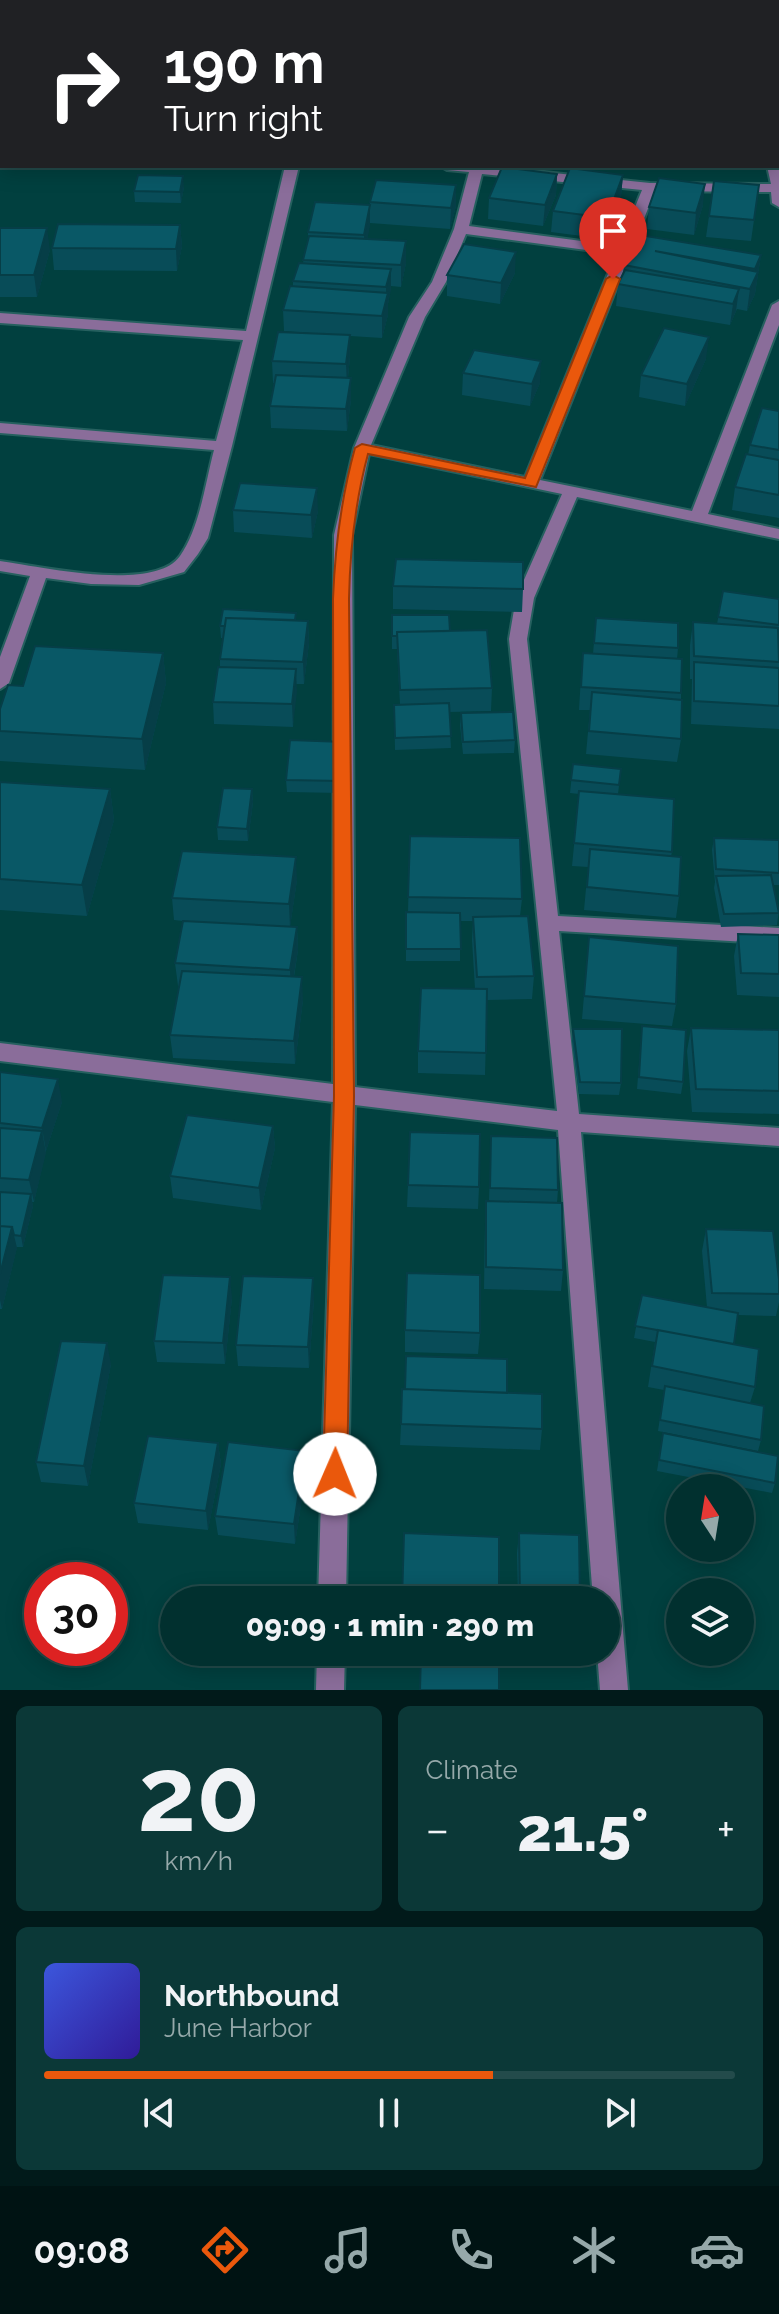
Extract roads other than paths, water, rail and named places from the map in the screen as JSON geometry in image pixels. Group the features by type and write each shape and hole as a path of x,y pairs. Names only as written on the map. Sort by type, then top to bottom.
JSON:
{"street":[{"path":"0,566 110,579 153,578 181,567 199,538 252,336 292,168"},
{"path":"332,1586 344,1096 341,599 343,535 362,448 417,317 439,282 461,229 477,168 650,187 779,188"},
{"path":"774,168 779,203"},
{"path":"530,484 650,187"},
{"path":"461,229 624,251"},
{"path":"698,518 773,336 779,305"},
{"path":"0,318 252,336"},
{"path":"0,428 224,446"},
{"path":"362,448 779,534"},
{"path":"571,492 525,598 518,639 569,1122 614,1690"},
{"path":"0,683 40,571"},
{"path":"550,923 779,936"},
{"path":"0,1052 569,1122 779,1137"},
{"path":"330,1690 331,1666"}]}
